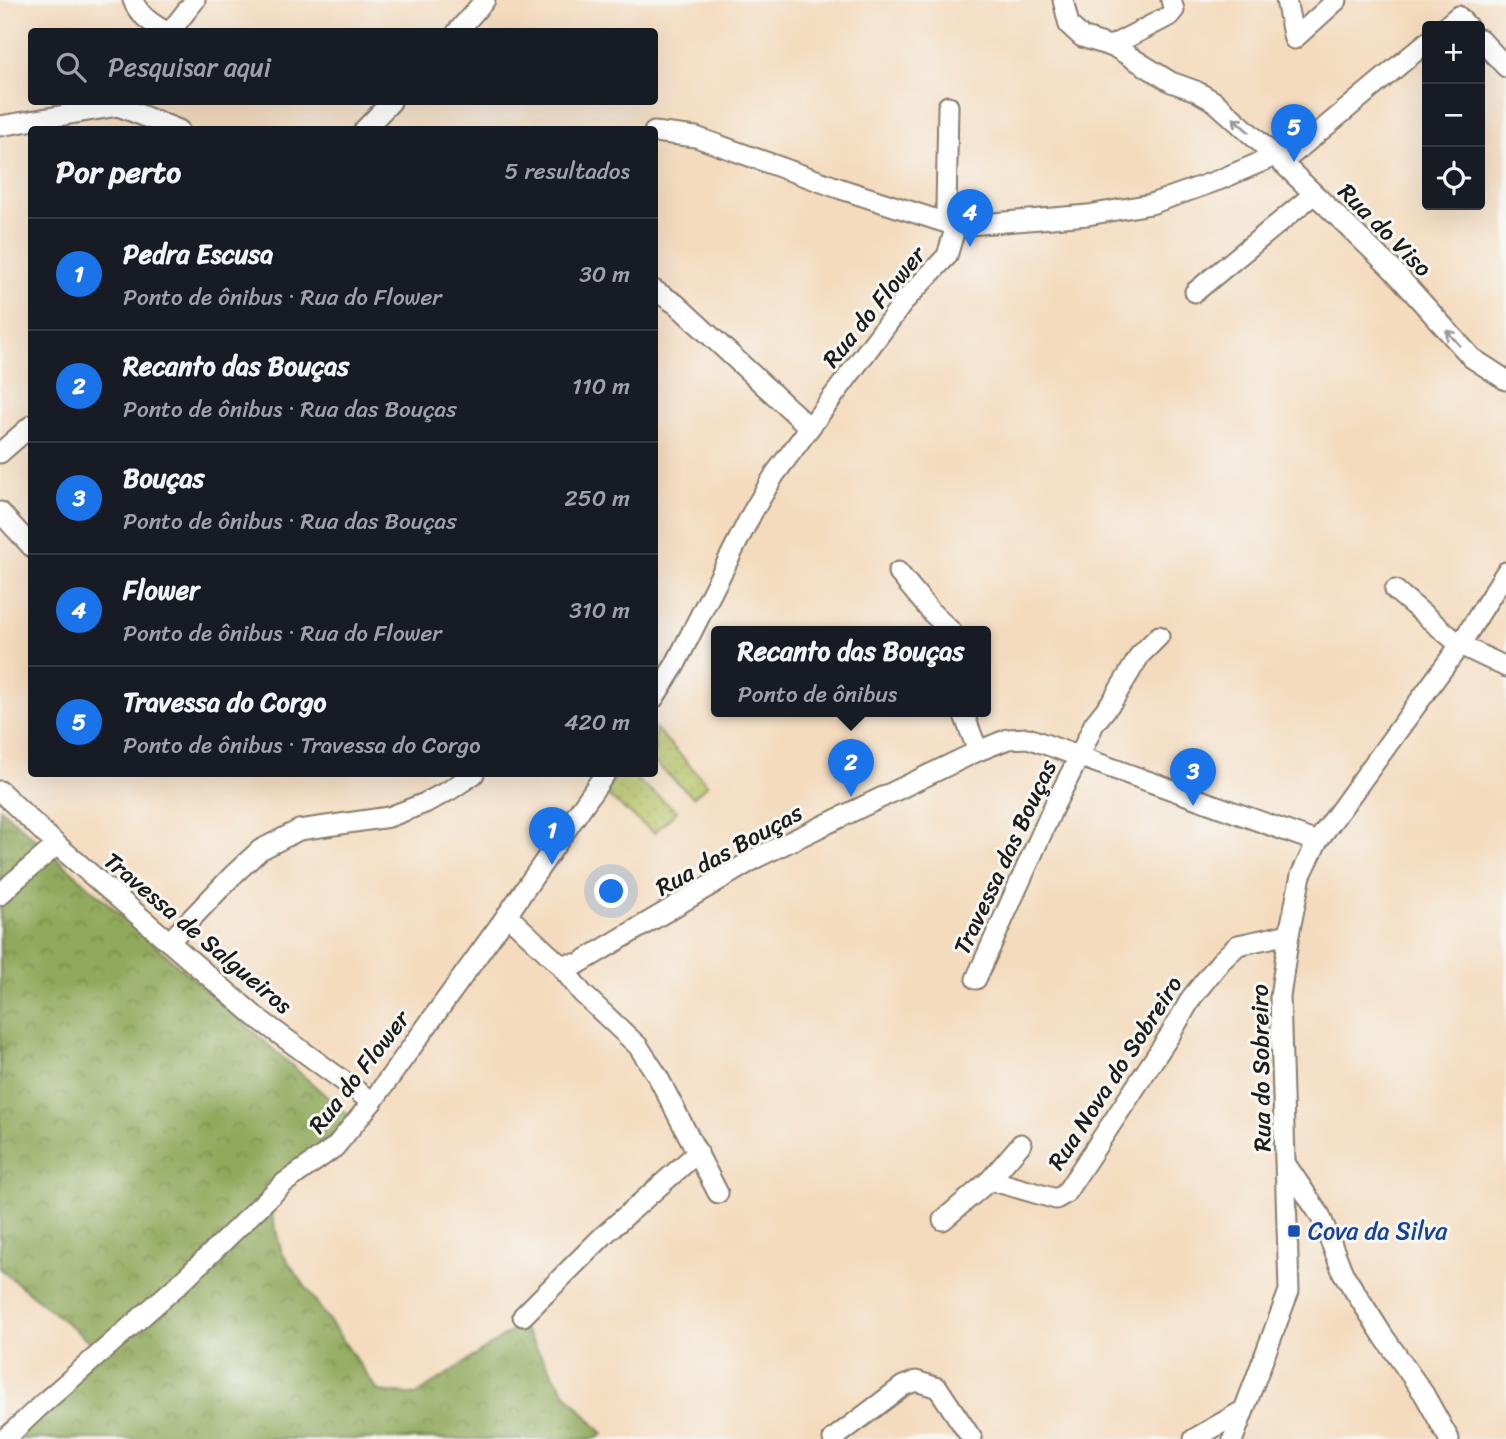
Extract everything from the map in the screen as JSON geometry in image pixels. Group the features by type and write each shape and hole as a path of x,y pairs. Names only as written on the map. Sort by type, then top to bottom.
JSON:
{"street":[{"path":"133,0 134,5 150,22 161,28"},
{"path":"171,28 195,0"},
{"path":"460,28 485,0"},
{"name":"Rua do Viso","path":"1063,0 1069,25 1082,37 1111,46 1171,82 1215,102 1392,269 1472,358 1506,380"},
{"path":"1111,46 1168,16 1174,10 1171,0"},
{"path":"1286,0 1294,39 1337,0"},
{"path":"1485,44 1506,67"},
{"path":"658,132 696,137 841,189 956,226 1088,215 1151,204 1279,160 1422,46"},
{"path":"0,126 114,105"},
{"path":"121,105 170,126"},
{"path":"368,126 388,105"},
{"path":"948,106 946,209 956,226"},
{"path":"1195,292 1314,194"},
{"name":"Rua do Flower","path":"658,692 675,665 751,513 775,474 906,299 947,256 956,226"},
{"path":"658,293 684,311 809,427"},
{"path":"0,453 28,428"},
{"path":"0,512 28,543"},
{"path":"898,572 946,626"},
{"name":"Rua do Sobreiro","path":"1233,1439 1289,1291 1280,997 1301,876 1317,842 1460,645 1506,572"},
{"path":"1395,590 1460,645 1506,667"},
{"name":"Travessa das Bouças","path":"976,979 1094,724 1113,700 1140,655 1159,636"},
{"path":"965,717 978,751"},
{"name":"Rua das Bouças","path":"559,964 578,964 756,858 1008,739 1028,738 1317,842"},
{"path":"169,942 260,850 299,830 389,817 425,803 470,777"},
{"name":"Rua do Flower","path":"5,1439 179,1284 284,1183 335,1147 372,1102 603,777"},
{"name":"Travessa de Salgueiros","path":"0,791 57,845 256,1017 372,1102"},
{"path":"0,895 57,845"},
{"path":"507,915 559,964 582,993 638,1046 657,1075 718,1193"},
{"name":"Rua Nova do Sobreiro","path":"990,1180 1056,1199 1065,1194 1192,997 1221,961 1238,945 1289,934"},
{"path":"943,1220 990,1180 1021,1144"},
{"path":"523,1316 604,1235 698,1152"},
{"path":"1287,1165 1320,1215 1343,1273 1424,1394 1449,1439"},
{"path":"833,1439 902,1386 916,1381 938,1388 972,1439"},
{"path":"1194,1439 1244,1410"}],"green space":[{"path":"658,731 708,785 693,797 658,766"},
{"path":"616,777 633,777 677,811 654,833 604,793"},
{"path":"0,808 350,1117 334,1136 264,1185 282,1253 378,1391 416,1395 521,1325 565,1392 603,1434 595,1439 0,1439 0,1430 62,1381 91,1343 0,1269"}],"place":[{"name":"Travessa do Corgo","path":"1294,162"},
{"name":"Flower","path":"970,247"},
{"name":"Recanto das Bouças","path":"851,797"},
{"name":"Bouças","path":"1193,806"},
{"name":"Pedra Escusa","path":"552,865"},
{"name":"Cova da Silva","path":"1294,1231"}]}
